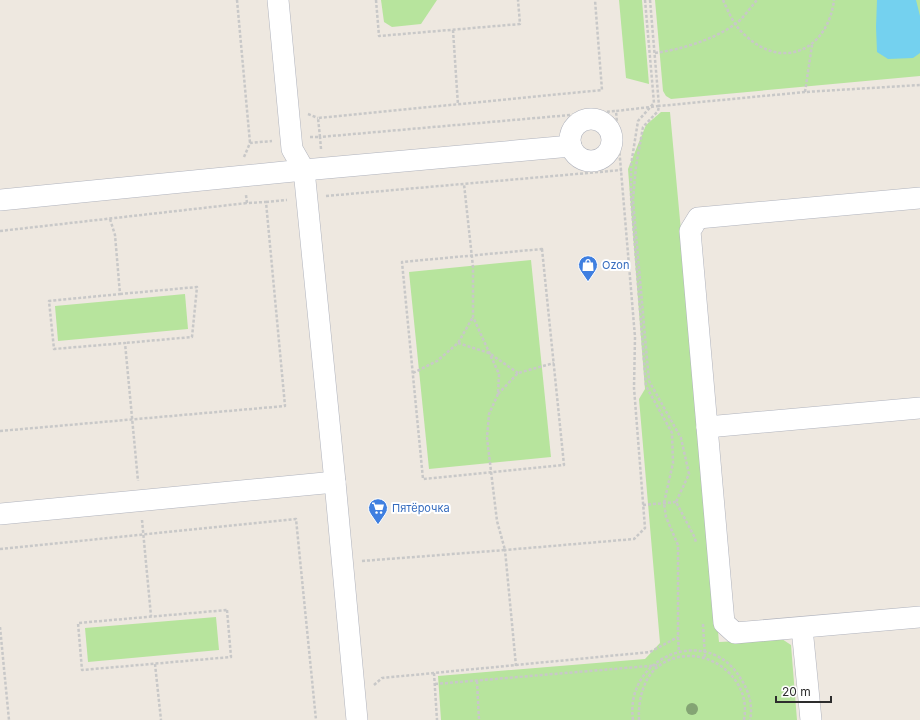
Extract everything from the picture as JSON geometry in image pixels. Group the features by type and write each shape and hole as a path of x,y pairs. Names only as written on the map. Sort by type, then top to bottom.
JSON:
{"street":[{"path":"278,0 292,149 313,169 335,482 357,720"},
{"path":"0,200 313,169 571,146"},
{"path":"920,198 698,218 690,231 724,623 735,633 920,617"},
{"path":"707,427 920,408"},
{"path":"0,514 335,482"},
{"path":"802,628 811,720"}],"path":[{"path":"237,0 250,143"},
{"path":"376,0 379,36 520,24 518,0"},
{"path":"645,0 654,103 638,121 631,165 630,197 646,386 672,433 673,463 664,503 666,517 678,545 679,652"},
{"path":"650,0 659,106 658,111 643,127 636,166 633,200 649,381 682,438 689,474 676,502"},
{"path":"723,0 735,25 745,36 756,45 771,52 783,54 800,51 812,44 821,34 828,22 834,0"},
{"path":"655,53 686,47 735,25 757,0"},
{"path":"453,30 458,105"},
{"path":"805,92 812,44"},
{"path":"316,197 313,169 320,137 650,108 805,92 920,85"},
{"path":"360,554 361,561 634,539 645,528 634,388 635,337 616,111"},
{"path":"266,202 622,170"},
{"path":"464,184 472,256 473,318 499,374 498,394"},
{"path":"0,231 247,203"},
{"path":"110,219 115,235 120,294"},
{"path":"542,249 564,465 423,478 402,262 472,256 542,249"},
{"path":"197,287 192,337 125,343 54,349 49,301 197,287"},
{"path":"413,373 438,361 458,343 473,318"},
{"path":"125,343 133,420"},
{"path":"458,343 490,353 518,372"},
{"path":"516,666 505,550 497,521 487,438 489,414 498,394 518,372 554,363"},
{"path":"643,505 676,502"},
{"path":"676,502 694,536 698,549"},
{"path":"0,549 296,519 316,720"},
{"path":"227,610 231,657 155,664 82,670 78,623 227,610"},
{"path":"702,620 705,658"},
{"path":"0,627 9,720"},
{"path":"372,687 382,678 650,652 678,637"},
{"path":"633,720 632,712 634,694 640,681 651,666 679,652 691,650 704,651 728,663 738,673 745,684 750,698 750,720"},
{"path":"639,720 640,699 646,683 654,670 661,665 681,656 705,658 722,665 735,678 744,694 746,713 744,720"},
{"path":"155,664 161,720"},
{"path":"435,684 661,665"},
{"path":"434,673 437,720"},
{"path":"477,681 479,720"}],"green space":[{"path":"381,0 437,0 421,24 392,27 384,22"},
{"path":"619,0 642,0 649,84 626,78"},
{"path":"655,0 920,0 920,76 671,99 666,96 663,91"},
{"path":"661,112 670,112 719,642 782,639 791,645 797,720 441,720 438,676 645,659 660,643 639,399 645,389 628,169 646,125"},
{"path":"531,260 551,457 429,469 409,272"},
{"path":"185,294 188,329 58,341 55,306"},
{"path":"216,617 219,650 88,662 85,628"}],"water":[{"path":"877,0 916,0 920,16 920,53 913,58 888,59 877,52"}],"place":[{"name":"Ozon","path":"588,282"},
{"name":"Пятёрочка","path":"378,525"}]}
